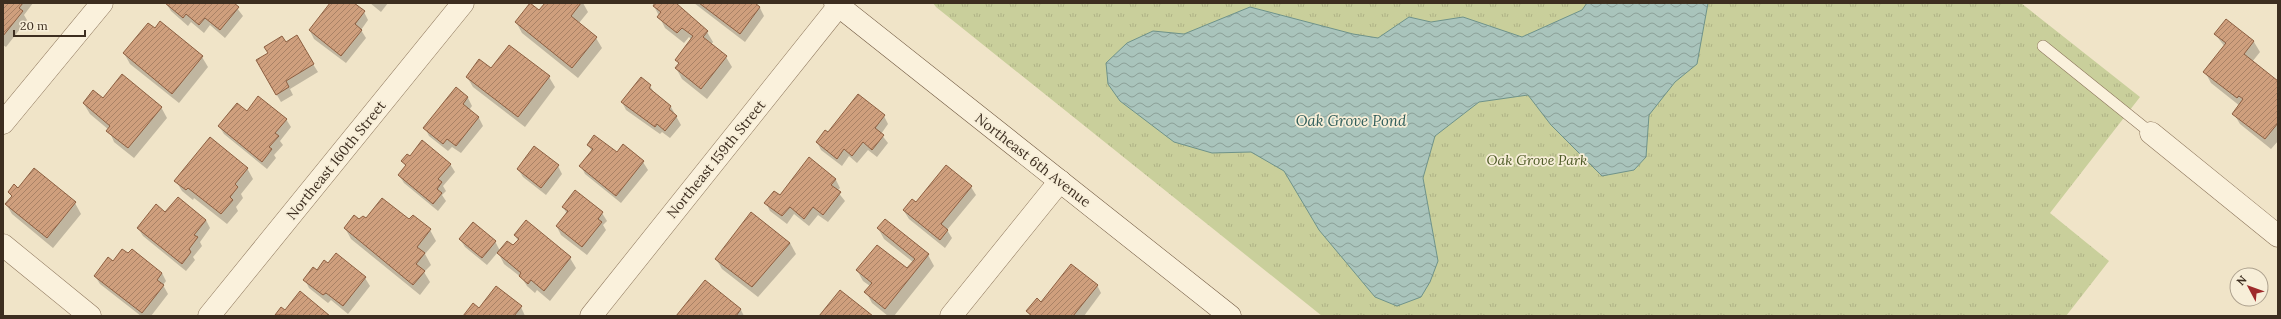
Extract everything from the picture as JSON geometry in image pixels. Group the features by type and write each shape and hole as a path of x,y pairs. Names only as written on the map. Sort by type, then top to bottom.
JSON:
{"street":[{"path":"3,122 102,3"},
{"name":"Northeast 160th Street","path":"209,316 463,3"},
{"name":"Northeast 6th Avenue","path":"838,4 1230,316"},
{"name":"Northeast 159th Street","path":"591,316 838,4"},
{"path":"2151,133 2276,231"},
{"path":"951,316 1060,181"},
{"path":"3,245 90,316"}],"lane":[{"path":"2043,46 2151,133"}],"green space":[{"name":"Oak Grove Park","path":"933,3 2021,3 2140,97 2050,213 2109,261 2066,316 1322,316 936,7"}],"water":[{"name":"Oak Grove Pond","path":"1587,3 1708,3 1697,64 1675,82 1649,115 1646,157 1634,170 1602,176 1551,125 1528,95 1479,102 1435,136 1423,178 1438,261 1430,282 1421,297 1397,306 1375,297 1319,230 1284,171 1251,152 1212,153 1174,142 1120,101 1108,84 1106,63 1127,43 1153,31 1184,34 1250,7 1353,34 1378,38 1409,17 1431,22 1463,17 1522,37 1582,10"}],"building":[{"path":"3,3 23,3 19,8 23,11 3,36"},
{"path":"165,3 234,3 239,7 220,30 205,18 199,25 186,14 183,18"},
{"path":"330,3 354,3 365,11 355,24 362,30 341,56 309,30"},
{"path":"530,3 539,10 545,3 581,3 571,16 597,37 572,68 515,22"},
{"path":"655,3 676,3 708,31 703,37 727,56 701,89 675,68 679,63 675,60 693,36 682,28 677,33 657,17 661,12 653,6"},
{"path":"699,3 755,3 760,7 740,34"},
{"path":"2226,19 2254,41 2244,54 2278,81 2278,123 2265,139 2232,114 2243,99 2239,96 2237,98 2203,72 2226,43 2214,34"},
{"path":"160,21 203,56 172,94 123,53 148,23 155,28"},
{"path":"297,35 314,64 286,81 289,87 276,95 256,60 268,53 264,47 282,36 286,42"},
{"path":"509,45 550,76 518,117 466,77 479,59 491,68"},
{"path":"122,74 162,107 128,148 106,131 110,126 83,103 93,90 103,98"},
{"path":"641,77 651,85 649,88 671,106 669,109 677,116 665,131 657,124 655,127 621,102"},
{"path":"456,87 468,97 463,104 479,117 456,146 447,139 443,144 423,128"},
{"path":"858,94 885,115 875,128 884,135 872,150 863,142 852,156 844,149 837,159 816,142 825,130 828,132"},
{"path":"258,96 287,119 275,133 279,136 269,147 272,149 262,162 218,126 237,103 247,111"},
{"path":"594,135 617,152 623,144 644,161 616,196 579,166 593,149 587,145"},
{"path":"210,137 248,168 235,184 238,187 230,197 233,200 221,214 188,188 186,190 174,181"},
{"path":"422,140 451,164 438,179 442,182 437,189 442,193 433,204 398,175 406,165 401,161 407,154 410,156"},
{"path":"534,146 559,165 541,188 517,169"},
{"path":"809,157 836,179 831,185 841,192 823,215 813,207 804,219 790,207 782,216 764,203 774,191 780,195"},
{"path":"946,165 972,186 941,224 948,230 940,240 903,210 912,199 916,202"},
{"path":"34,168 76,202 47,238 5,204 12,196 8,192 14,184 18,188"},
{"path":"575,190 603,212 598,219 602,222 582,247 556,226 568,211 562,207"},
{"path":"178,197 206,220 194,235 198,237 189,249 191,252 182,264 137,228 156,204 165,212"},
{"path":"382,198 409,219 413,215 431,229 417,247 425,253 416,264 425,271 413,285 344,228 354,215 359,219 363,216 366,218"},
{"path":"751,212 790,243 752,287 715,259"},
{"path":"885,219 929,254 885,309 864,292 872,283 856,270 877,245 907,268 915,259 877,228"},
{"path":"526,220 571,257 544,291 531,280 528,284 519,276 521,273 497,253 507,241 513,245 519,239 514,235"},
{"path":"473,222 496,241 482,258 459,239"},
{"path":"122,249 128,253 132,249 162,273 157,280 164,285 142,313 94,276 108,257 113,261"},
{"path":"336,253 366,277 343,306 326,293 323,295 303,280 313,267 317,270 324,260 328,263"},
{"path":"1071,264 1098,285 1073,316 1032,316 1026,311 1037,298 1041,302"},
{"path":"705,280 741,309 736,316 676,316"},
{"path":"496,286 522,306 514,316 463,316 473,303 479,308"},
{"path":"840,290 873,316 819,316"},
{"path":"300,291 330,316 275,315 281,307 285,310"}]}
